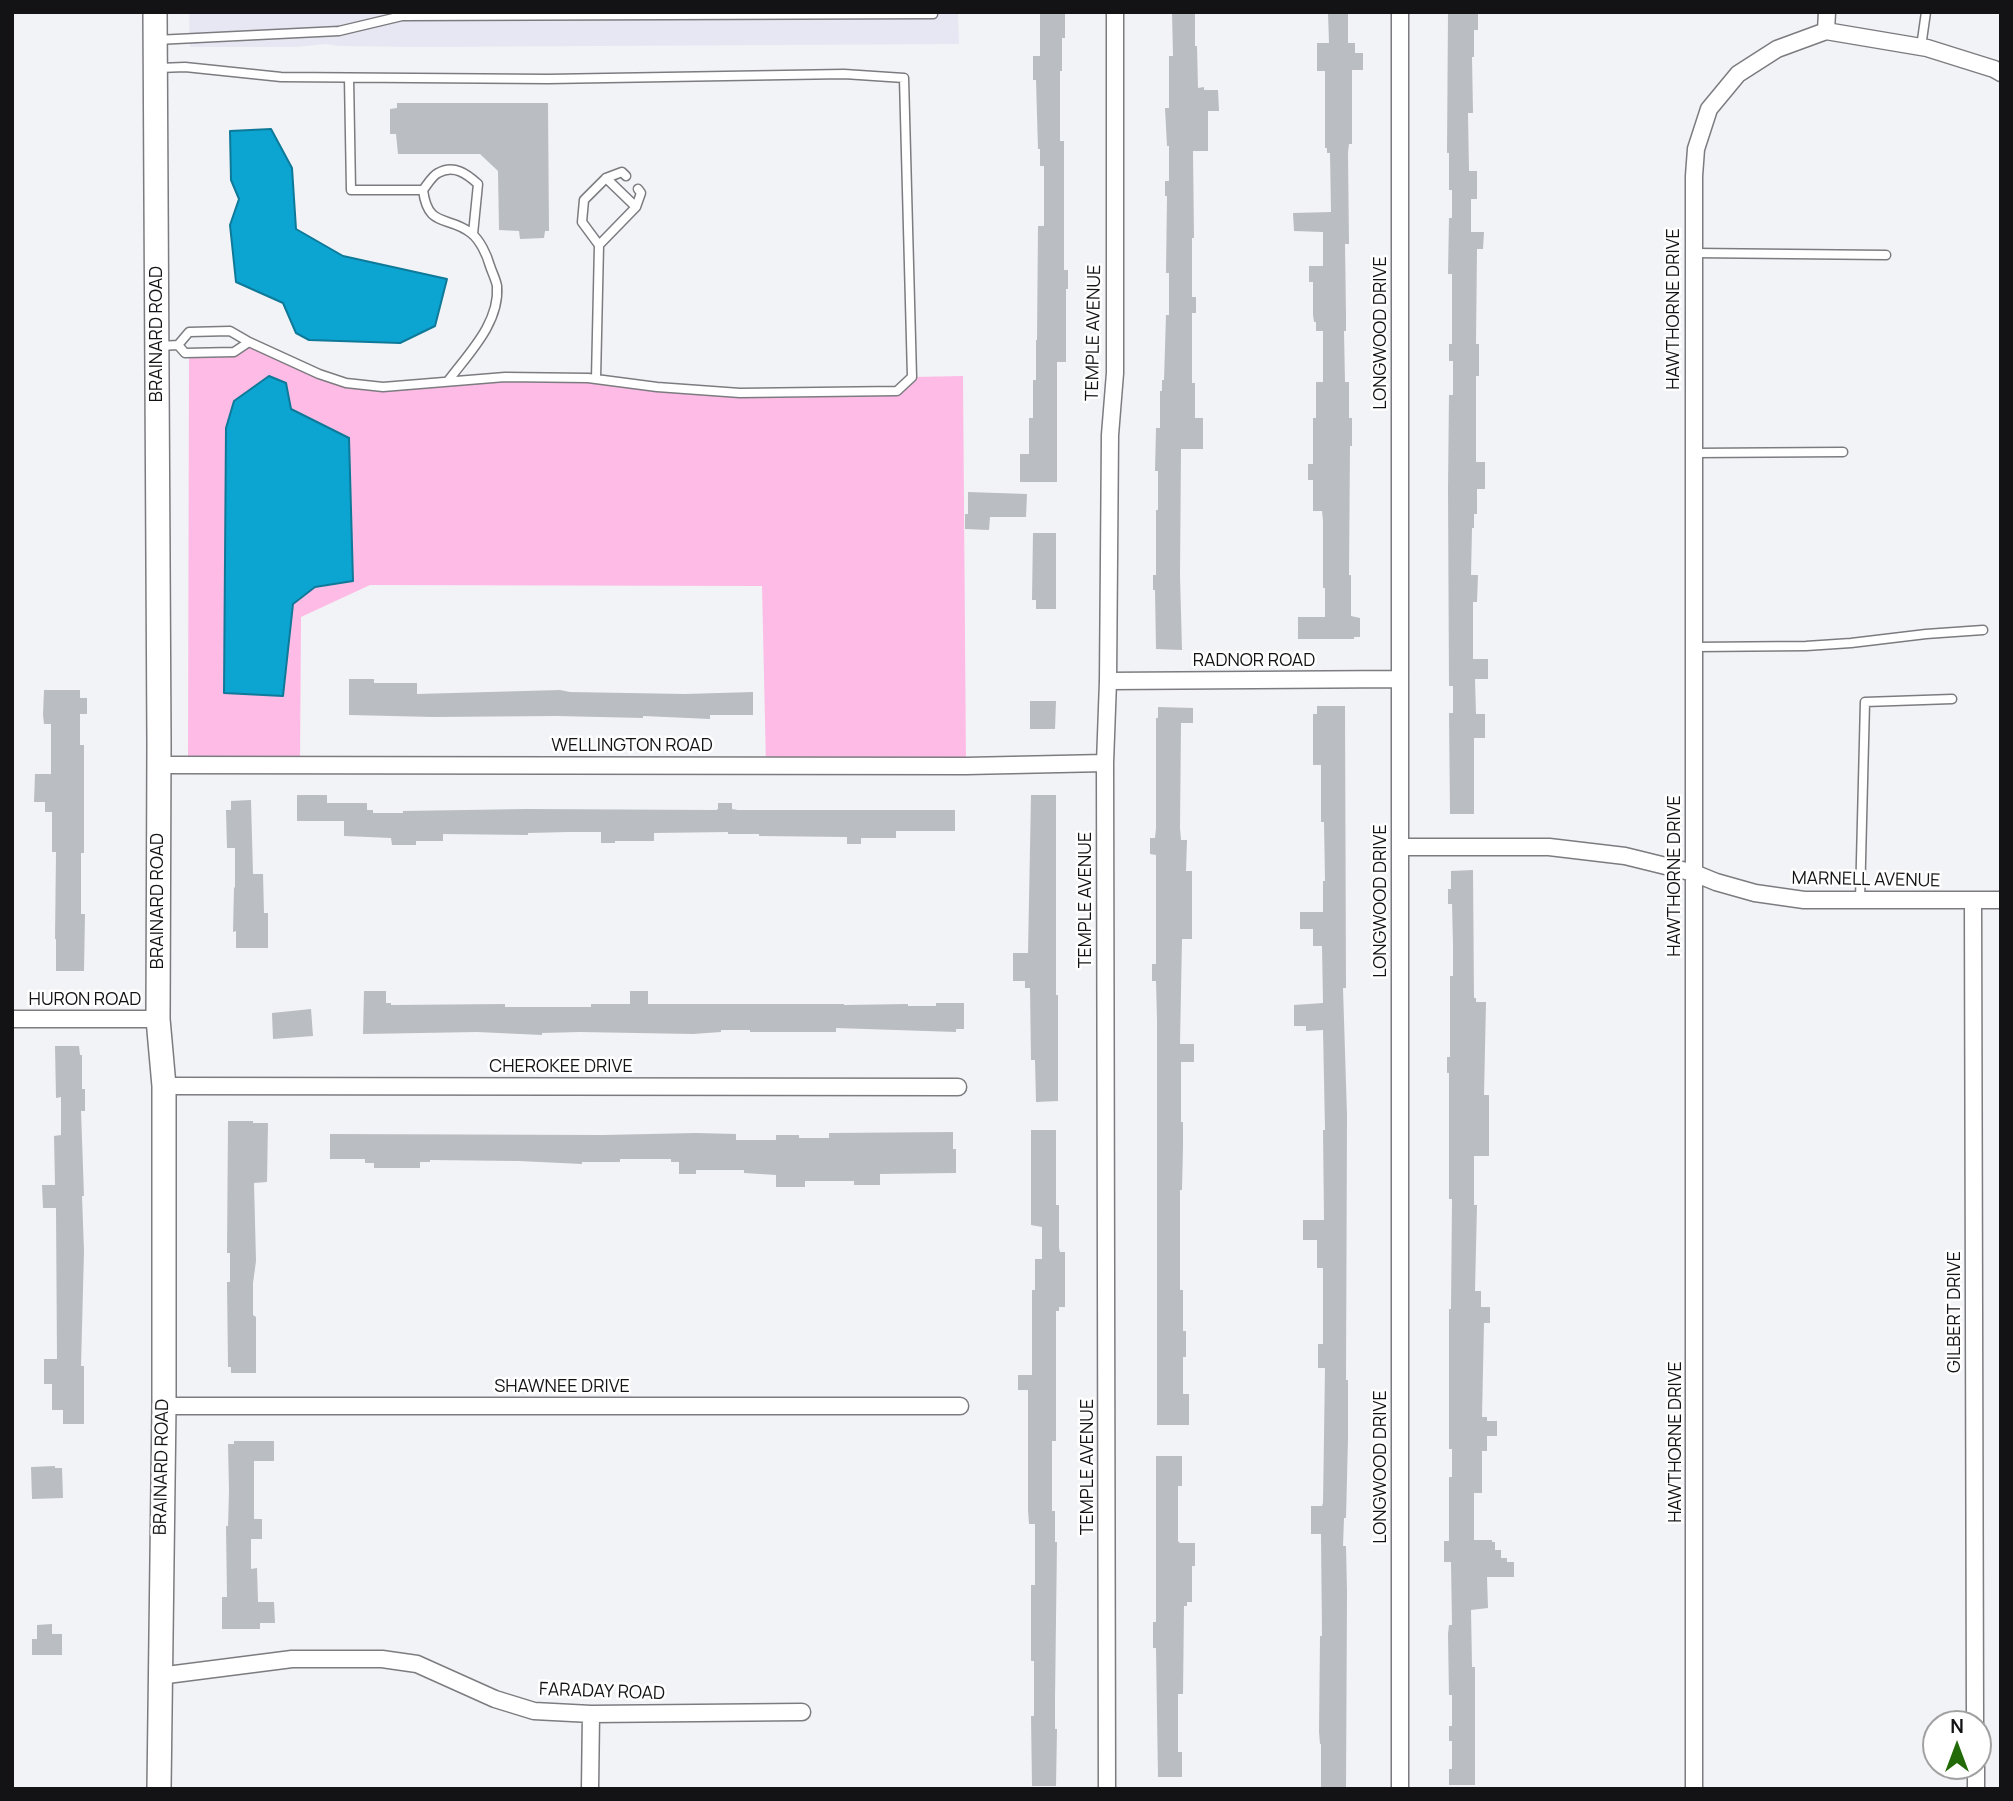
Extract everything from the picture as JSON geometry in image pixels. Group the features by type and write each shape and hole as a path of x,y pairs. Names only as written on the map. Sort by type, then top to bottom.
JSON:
{"main road":[{"name":"BRAINARD ROAD","path":"155,12 167,345 159,765 158,1019 164,1086 164,1406 159,1789"}],"street":[{"name":"TEMPLE AVENUE","path":"1107,1789 1105,763 1110,435 1115,373 1115,12"},
{"name":"LONGWOOD DRIVE","path":"1400,1789 1401,12"},
{"path":"1827,12 1826,30 1921,47 2001,73"},
{"name":"HAWTHORNE DRIVE","path":"1694,1789 1696,149 1709,109 1738,74 1777,49 1826,30"},
{"name":"RADNOR ROAD","path":"1108,681 1400,679"},
{"name":"WELLINGTON ROAD","path":"159,765 966,766 1105,763"},
{"name":"MARNELL AVENUE","path":"1401,847 1549,847 1625,856 1767,895 1804,901 2001,900"},
{"name":"GILBERT DRIVE","path":"1973,901 1975,1710"},
{"name":"HURON ROAD","path":"12,1019 158,1019"},
{"name":"CHEROKEE DRIVE","path":"164,1086 958,1087"},
{"name":"SHAWNEE DRIVE","path":"164,1406 960,1406"},
{"name":"FARADAY ROAD","path":"159,1676 292,1659 382,1659 417,1664 495,1699 534,1711 591,1714 803,1712"},
{"path":"590,1789 591,1714"}],"lane":[{"path":"155,40 339,31 402,16 933,12"},
{"path":"1921,47 1926,12"},
{"path":"156,68 186,67 281,77 349,78 548,79 844,74 904,78 912,377 897,390 740,393 596,379 505,377 383,387 346,383 319,374 230,331 189,332 167,345"},
{"path":"349,78 351,190 423,190"},
{"path":"448,381 486,331 494,309 497,286 487,256 472,234 432,215 425,202 423,190 436,173 448,170 464,171 478,184 472,234"},
{"path":"596,379 599,245 582,222 584,200 606,178 622,172 626,176"},
{"path":"606,178 636,207"},
{"path":"599,245 636,207 641,193 638,189"},
{"path":"1694,253 1886,255"},
{"path":"167,345 186,353 234,352 249,342"},
{"path":"1694,453 1843,452"},
{"path":"1694,647 1806,646 1983,630"},
{"path":"1860,901 1865,702 1952,699"}],"shaded area":[{"path":"189,12 958,12 959,44 420,47 326,44 296,47 190,47"},
{"path":"249,342 319,374 383,387 448,381 588,378 740,393 897,391 912,377 963,376 966,766 766,766 762,586 370,585 301,617 300,765 188,765 189,353 234,352","holes":["286,383 291,409 349,438 353,580 315,587 293,604 282,696 225,693"]}],"water":[{"path":"271,129 292,168 296,229 343,256 447,279 435,326 400,343 309,340 296,333 283,303 236,282 230,225 239,199 231,180 230,131"},
{"path":"269,376 286,383 291,409 349,438 353,581 315,587 293,604 283,696 224,693 226,428 234,401"}],"building":[{"path":"1172,12 1195,12 1198,88 1218,90 1219,111 1208,111 1208,151 1193,151 1192,297 1196,297 1196,313 1192,313 1192,383 1195,383 1195,418 1203,418 1203,449 1181,449 1182,650 1156,649 1153,590 1158,510 1156,428 1160,428 1166,315 1169,315 1165,181 1169,181 1169,146 1165,108 1169,108 1169,56 1173,56"},
{"path":"1328,12 1348,12 1348,43 1355,43 1355,53 1363,53 1363,70 1352,70 1352,144 1349,144 1348,153 1349,244 1345,244 1344,331 1345,382 1349,382 1349,418 1352,418 1349,575 1351,616 1360,618 1360,637 1298,639 1298,617 1325,617 1322,511 1313,511 1313,480 1308,480 1308,464 1313,464 1316,382 1323,382 1323,331 1316,331 1314,322 1313,282 1309,282 1309,266 1323,266 1323,232 1294,231 1293,213 1331,212 1330,153 1327,153 1325,148 1325,71 1317,71 1317,43 1329,43"},
{"path":"1448,12 1478,13 1478,30 1474,30 1472,57 1473,113 1468,113 1469,171 1477,171 1477,199 1471,199 1471,232 1484,232 1483,249 1477,249 1476,344 1479,344 1479,376 1476,376 1476,462 1485,462 1485,489 1477,489 1477,514 1474,514 1472,528 1471,575 1478,575 1477,602 1473,602 1473,659 1488,659 1488,679 1475,679 1476,714 1485,714 1485,738 1474,738 1474,814 1450,814 1449,713 1453,713 1453,686 1449,686 1448,489 1449,395 1453,395 1453,361 1449,361 1449,344 1452,344 1452,274 1448,274 1452,190 1449,190 1447,153"},
{"path":"1040,13 1065,13 1065,38 1062,38 1060,71 1060,141 1064,141 1064,270 1068,270 1066,362 1057,362 1057,482 1020,482 1020,454 1029,454 1029,418 1033,418 1038,226 1044,226 1044,166 1040,166 1036,80 1033,80 1033,56 1040,56"},
{"path":"397,103 548,103 549,231 545,231 544,238 520,239 519,231 499,230 498,171 480,154 398,154 396,134 390,134 390,109 397,108"},
{"path":"968,492 1027,494 1026,517 990,517 989,530 965,529"},
{"path":"1033,533 1056,533 1056,609 1036,609 1036,600 1032,600"},
{"path":"349,679 374,679 374,683 417,683 417,694 560,690 685,694 753,692 753,715 710,715 710,719 643,716 349,715"},
{"path":"44,690 80,690 80,698 87,698 87,714 80,714 80,745 84,745 81,914 85,914 84,971 56,971 56,852 52,852 52,812 45,812 45,802 34,802 35,774 51,774 51,724 44,724"},
{"path":"1030,701 1056,701 1055,729 1030,729"},
{"path":"1317,706 1345,706 1346,988 1343,988 1347,1115 1348,1438 1343,1546 1346,1546 1347,1592 1346,1789 1321,1789 1321,1534 1311,1534 1311,1506 1322,1506 1323,1503 1325,1368 1318,1368 1318,1344 1323,1344 1323,1268 1317,1268 1317,1240 1303,1240 1303,1220 1324,1220 1323,1030 1306,1031 1306,1026 1294,1026 1294,1005 1323,1003 1322,946 1313,946 1313,929 1300,929 1300,912 1323,912 1325,881 1321,765 1313,765 1313,714 1317,714"},
{"path":"1158,707 1193,708 1193,723 1181,723 1180,828 1181,840 1187,840 1186,871 1192,871 1192,939 1182,939 1180,1044 1194,1044 1194,1062 1181,1062 1183,1147 1180,1290 1183,1290 1183,1331 1186,1331 1183,1394 1189,1394 1189,1425 1157,1425 1157,1020 1156,981 1152,981 1152,964 1156,964 1156,855 1150,854 1150,838 1155,838 1156,828"},
{"path":"297,795 327,795 327,803 367,803 367,810 373,810 373,813 527,809 716,810 718,803 732,803 732,809 738,810 955,810 955,831 896,831 896,838 861,838 861,844 847,844 847,837 759,836 728,832 654,833 654,841 601,843 601,832 569,832 528,835 443,834 443,841 416,841 416,845 392,845 391,838 344,836 344,821 297,821"},
{"path":"1031,795 1056,795 1058,1101 1036,1102 1035,1060 1031,1060 1030,988 1025,988 1025,981 1013,981 1013,953 1028,953"},
{"path":"251,800 253,874 263,874 264,913 268,913 268,948 236,948 236,931 233,932 235,848 227,848 226,810 231,810 231,801"},
{"path":"1473,870 1474,998 1476,1002 1486,1002 1484,1095 1489,1095 1489,1156 1474,1156 1474,1205 1477,1205 1475,1291 1481,1291 1481,1307 1490,1307 1490,1323 1484,1323 1482,1417 1487,1417 1487,1421 1497,1421 1497,1436 1487,1436 1487,1451 1482,1451 1482,1493 1474,1493 1474,1540 1495,1542 1495,1550 1501,1550 1501,1558 1514,1562 1514,1577 1487,1577 1488,1608 1471,1610 1472,1667 1475,1667 1475,1785 1449,1785 1449,1769 1452,1769 1449,1726 1452,1726 1452,1695 1449,1695 1448,1634 1449,1625 1452,1625 1451,1562 1444,1562 1444,1541 1449,1541 1449,1477 1452,1477 1452,1449 1449,1449 1449,1309 1452,1199 1449,1199 1447,1057 1450,1057 1450,976 1453,976 1453,945 1452,904 1448,904 1448,889 1451,889 1451,871"},
{"path":"364,991 386,991 386,1003 391,1005 505,1004 505,1007 591,1007 591,1004 630,1004 630,991 648,991 648,1004 936,1006 936,1003 964,1003 964,1029 956,1029 956,1032 836,1028 836,1032 721,1030 693,1034 363,1034"},
{"path":"311,1009 313,1036 273,1039 272,1013"},
{"path":"55,1046 79,1046 82,1055 82,1089 85,1089 85,1111 81,1111 84,1251 81,1366 84,1366 84,1424 63,1424 63,1410 52,1410 52,1384 44,1384 44,1359 57,1359 56,1208 43,1208 42,1185 55,1185 54,1136 61,1135 61,1097 56,1098"},
{"path":"228,1121 268,1123 267,1182 254,1183 256,1261 253,1315 256,1317 256,1373 231,1373 231,1367 228,1367"},
{"path":"1031,1130 1056,1130 1059,1248 1060,1252 1065,1252 1065,1307 1059,1307 1059,1311 1056,1311 1056,1441 1052,1441 1052,1511 1055,1511 1057,1542 1056,1786 1032,1786 1031,1716 1034,1716 1034,1661 1031,1661 1031,1585 1035,1585 1035,1524 1029,1524 1028,1510 1028,1390 1018,1390 1018,1375 1032,1375 1032,1290 1035,1290 1035,1259 1042,1259 1042,1227 1031,1225"},
{"path":"953,1132 956,1173 880,1174 880,1185 854,1185 854,1181 805,1181 805,1187 776,1187 776,1175 744,1173 744,1170 696,1170 696,1174 679,1174 679,1162 671,1162 671,1159 620,1159 620,1162 582,1164 430,1160 420,1162 420,1168 374,1168 374,1163 365,1163 365,1159 330,1159 330,1134 696,1133 736,1134 736,1140 776,1140 776,1135 829,1138 829,1133"},
{"path":"234,1441 274,1441 274,1461 254,1461 254,1519 262,1519 262,1539 251,1539 251,1569 257,1568 258,1602 274,1602 275,1623 260,1623 260,1629 222,1629 222,1597 227,1597 228,1444 234,1444"},
{"path":"1156,1456 1182,1456 1182,1486 1178,1486 1178,1541 1195,1543 1192,1602 1187,1602 1187,1606 1184,1606 1183,1694 1178,1694 1178,1752 1182,1752 1182,1777 1158,1777 1156,1648 1153,1648 1153,1622 1156,1622"},
{"path":"31,1467 62,1468 63,1498 32,1499"},
{"path":"52,1624 52,1634 62,1634 62,1655 32,1655 32,1639 37,1639 37,1625"}]}
